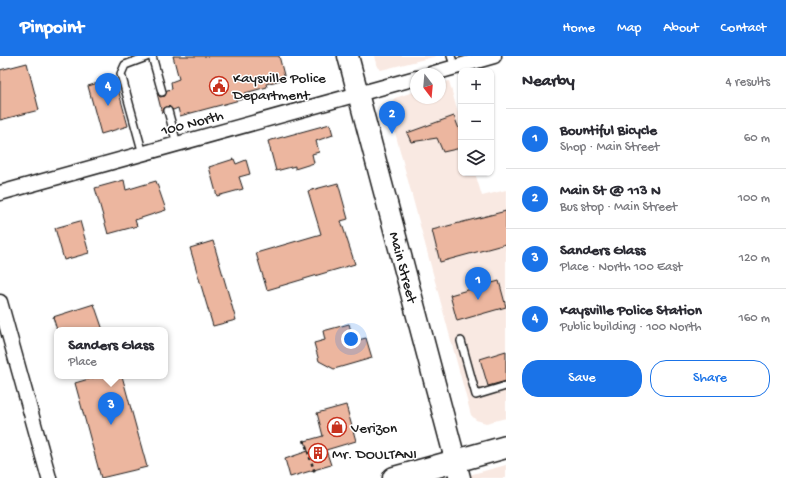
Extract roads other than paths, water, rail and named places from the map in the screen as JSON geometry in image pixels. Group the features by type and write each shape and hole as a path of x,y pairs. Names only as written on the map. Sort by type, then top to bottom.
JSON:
{"main road":[{"name":"Main Street","path":"348,56 458,470"},
{"path":"394,478 458,470 506,447"}],"street":[{"path":"442,68 453,62 494,56"},
{"name":"100 North","path":"0,193 410,80"},
{"path":"0,302 49,478"}],"lane":[{"path":"143,154 121,74 125,65 149,56"},
{"path":"152,56 162,92"},
{"path":"168,111 177,144"},
{"path":"461,341 476,395 506,386"}],"place":[{"name":"Kaysville Police Department","path":"219,86"},
{"name":"Kaysville Police Station","path":"108,106"},
{"name":"Main St @ 113 N","path":"392,134"},
{"name":"Bountiful Bicycle","path":"478,300"},
{"name":"Sanders Glass","path":"111,425"},
{"name":"Verizon","path":"337,427"},
{"name":"Mr. DOULTANI","path":"318,453"}]}
